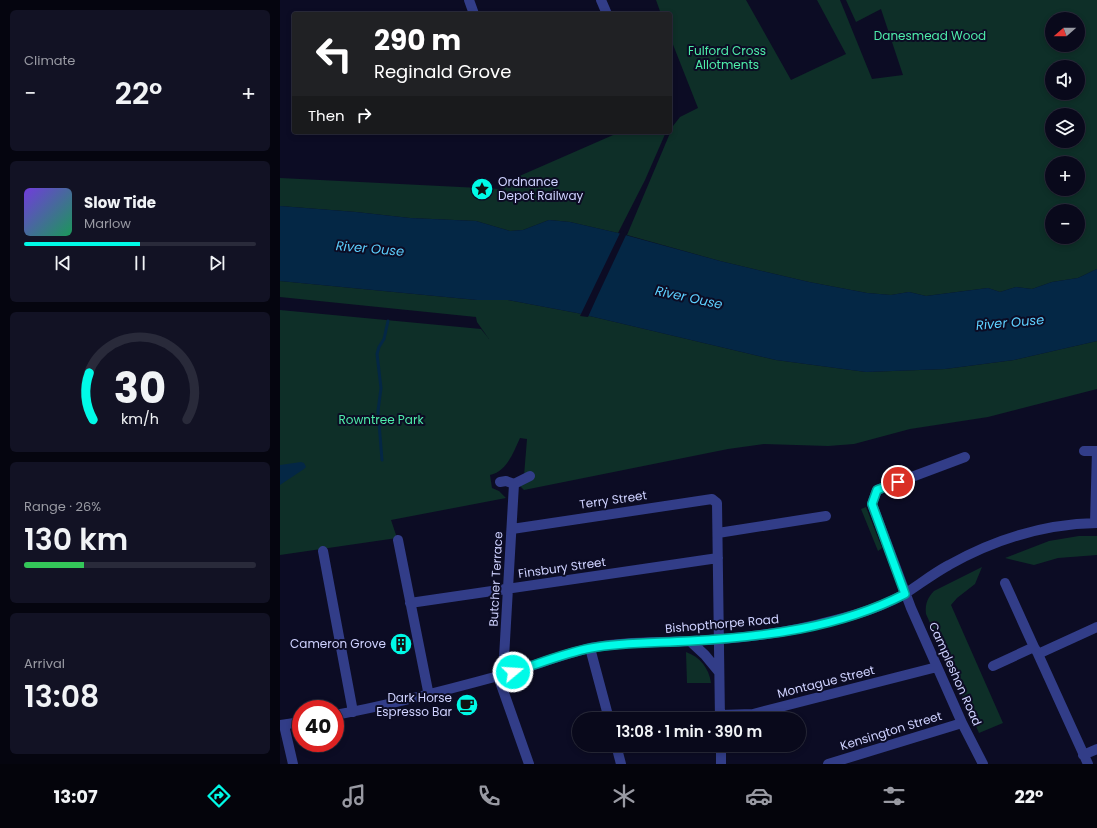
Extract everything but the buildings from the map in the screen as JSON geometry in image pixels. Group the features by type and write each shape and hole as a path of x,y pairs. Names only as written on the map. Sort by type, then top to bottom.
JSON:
{"street":[{"path":"469,0 473,12"},
{"path":"601,0 606,12"},
{"path":"1084,451 1097,451 1096,523"},
{"name":"Campleshon Road","path":"965,456 877,490 872,504 905,594 962,723 983,764"},
{"path":"500,482 506,481 514,484 530,476"},
{"name":"Butcher Terrace","path":"500,676 508,589 514,484"},
{"name":"Terry Street","path":"512,528 712,499 718,503 718,533"},
{"path":"720,712 718,533 826,516"},
{"name":"Bishopthorpe Road","path":"344,714 429,696 590,648 614,645 759,636 792,631 859,613 892,601 950,564 1002,541 1043,528 1072,524 1096,523"},
{"path":"398,540 429,696"},
{"path":"323,551 353,712"},
{"name":"Finsbury Street","path":"410,603 718,558"},
{"path":"1005,583 1086,760 1097,749"},
{"path":"993,666 1097,626"},
{"path":"690,641 705,655 719,672"},
{"path":"590,648 607,712"},
{"name":"Montague Street","path":"761,712 937,666"},
{"path":"500,676 529,764"},
{"path":"292,723 282,725 293,764"},
{"name":"Kensington Street","path":"828,764 962,723"},
{"path":"618,752 621,764"},
{"path":"720,752 721,764"}],"green space":[{"path":"656,0 746,0 791,80 846,54 817,0 840,0 872,79 903,75 881,9 856,22 846,0 1097,0 1097,269 1078,278 1052,282 1032,289 1016,287 1000,292 988,288 926,296 909,292 891,295 867,293 809,282 720,261 627,235 670,134 672,134 673,126 680,117 698,108 672,42 672,12 660,12"},
{"path":"615,134 665,134 645,180 618,233 570,222 549,220 523,230 510,231 476,221 410,218 280,206 280,178 500,189 505,188 506,182"},
{"name":"Rowntree Park","path":"280,281 477,300 508,300 577,313 776,360 866,372 945,369 1014,360 1097,341 1097,389 988,417 910,429 854,444 828,446 764,444 728,449 524,490 520,486 524,476 527,439 520,438 509,461 501,470 490,475 492,488 499,491 506,498 391,520 397,538 280,555 280,310 481,329 489,339 477,322 476,317 280,297"},
{"path":"866,507 882,548 878,551 861,509"},
{"path":"1079,536 1097,536 1097,555 1058,558 1034,565 1005,558 1049,541"},
{"path":"982,567 975,584 957,598 951,605 1003,723 979,733 926,614 926,605 928,599 934,591"},
{"path":"686,652 700,660 706,668 711,683 687,683"}],"water":[{"name":"River Ouse","path":"280,206 410,218 476,221 510,231 523,230 549,220 570,222 618,233 720,261 809,282 867,293 891,295 909,292 926,296 988,288 1000,292 1016,287 1032,289 1052,282 1078,278 1097,269 1097,341 1014,360 945,369 866,372 776,360 577,313 508,300 477,300 280,281"},
{"path":"301,462 304,463 306,467 280,485 280,465"}],"pier":[{"path":"621,231 627,233 588,317 580,316"}],"waterway":[{"path":"382,460 378,411 381,388 377,354 384,339 388,321"}],"place":[{"name":"Ordnance Depot Railway","path":"482,189"},
{"name":"Cameron Grove","path":"401,644"},
{"name":"Dark Horse Espresso Bar","path":"467,705"}],"route":[{"path":"513,672 590,648 614,645 759,636 792,631 859,613 892,601 905,594 872,504 877,490 898,482"}],"park label":[{"name":"Danesmead Wood","path":"930,36"},
{"name":"Fulford Cross Allotments","path":"727,58"}]}
